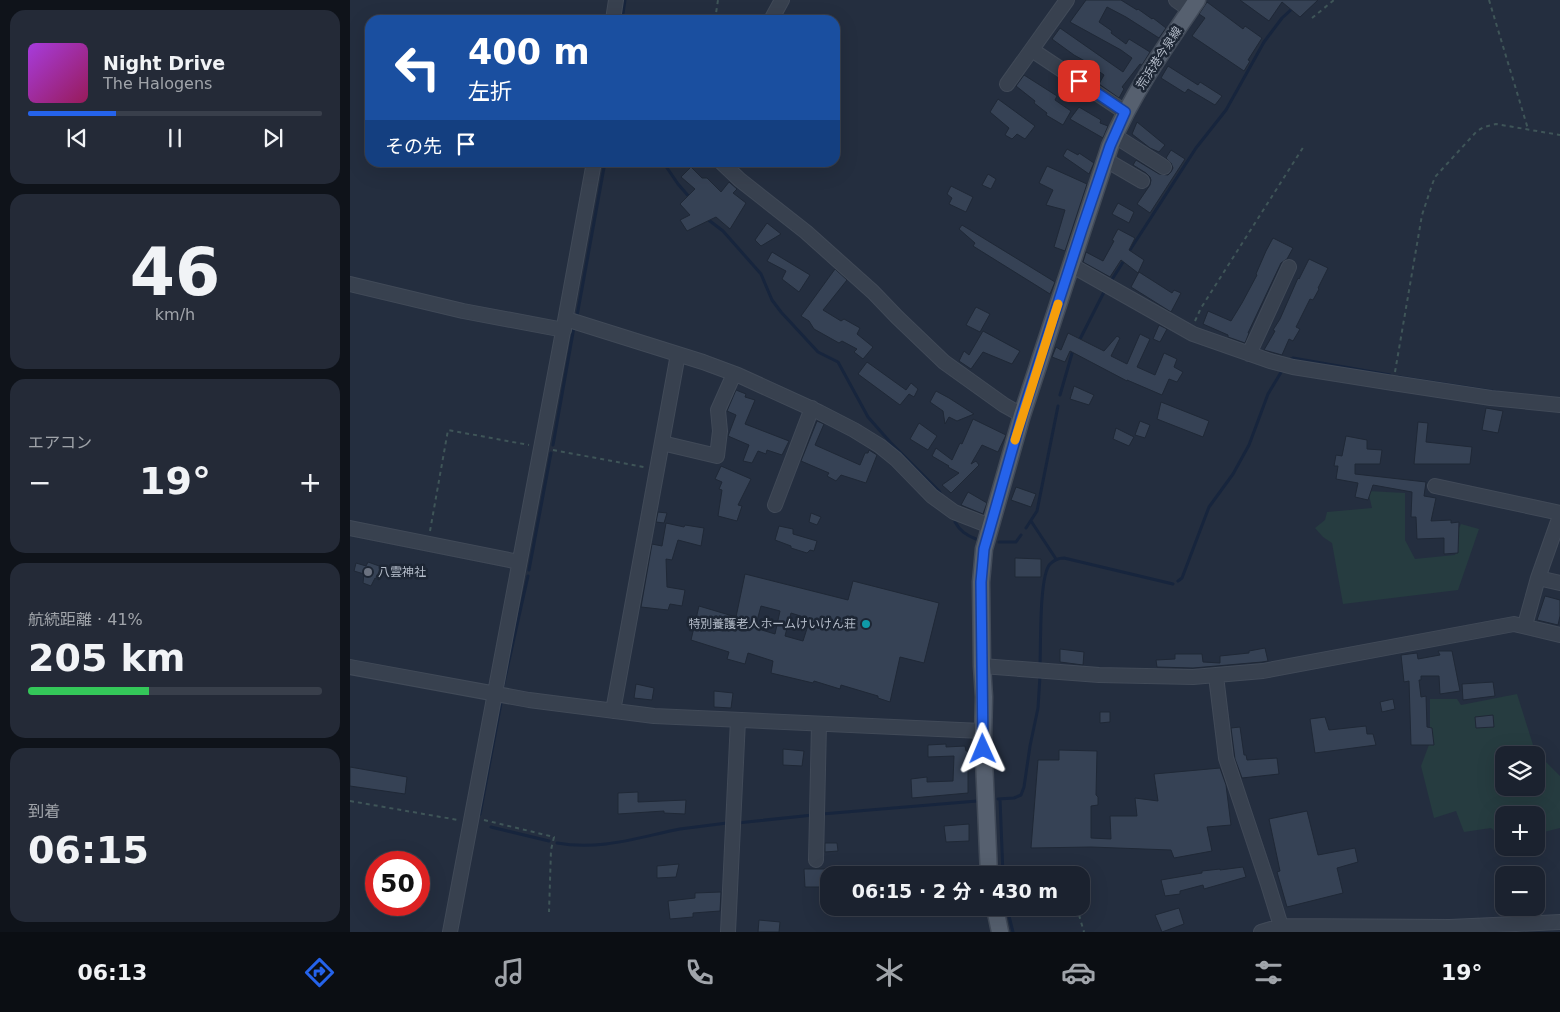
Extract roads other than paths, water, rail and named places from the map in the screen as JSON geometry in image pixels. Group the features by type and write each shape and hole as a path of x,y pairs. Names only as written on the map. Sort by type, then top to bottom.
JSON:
{"main road":[{"name":"荒浜港今泉線","path":"989,866 982,731 984,697 982,666 982,566 984,549 1022,415 1114,136 1125,112 1146,76 1193,5"},
{"path":"997,916 1000,932"}],"street":[{"path":"614,15 616,0"},
{"path":"774,15 782,0"},
{"path":"1007,84 1067,0"},
{"path":"1176,0 1193,5"},
{"path":"1032,50 1125,112"},
{"path":"1114,136 1164,167"},
{"path":"1106,160 1142,181"},
{"path":"450,932 593,167"},
{"path":"726,167 843,265 944,362 1004,405 1022,415"},
{"path":"1071,265 1190,332 1249,354 1293,367 1491,398 1560,405"},
{"path":"1249,354 1289,267"},
{"path":"350,284 463,311 565,324 678,354 734,374 812,408 854,430 880,446 896,459 932,496 954,512 990,526"},
{"path":"613,711 678,354"},
{"path":"662,443 717,456 720,431 718,410 734,374"},
{"path":"775,505 812,408"},
{"path":"1435,486 1560,515 1524,625"},
{"path":"350,528 520,562"},
{"path":"1538,578 1560,583"},
{"path":"982,666 1126,676 1216,676 1262,671 1514,624 1560,635"},
{"path":"350,667 529,700 654,716 982,731"},
{"path":"1216,676 1226,758 1280,926"},
{"path":"728,932 738,720"},
{"path":"816,860 819,724"},
{"path":"1261,932 1280,926 1450,930 1520,928 1560,922"}],"waterway":[{"path":"623,15 625,0"},
{"path":"1128,253 1196,148 1226,110 1264,42 1282,18 1293,8"},
{"path":"577,316 604,167"},
{"path":"666,167 691,199"},
{"path":"706,218 723,231 761,274 772,300 781,312 818,352 838,362 868,417 939,491 942,497"},
{"path":"1111,281 1125,259"},
{"path":"1078,343 1105,290"},
{"path":"553,445 574,327"},
{"path":"1060,395 1073,350"},
{"path":"1288,361 1293,358 1390,375"},
{"path":"1178,581 1182,578 1209,507 1233,474 1249,445 1268,394 1283,369"},
{"path":"1399,377 1497,392"},
{"path":"1026,528 1037,511 1058,406"},
{"path":"529,570 551,453"},
{"path":"1031,521 1056,559"},
{"path":"955,522 959,528 976,539"},
{"path":"999,542 1016,542 1021,535"},
{"path":"1040,664 1041,611 1044,582 1046,571 1055,560 1064,558 1173,584"},
{"path":"503,687 528,576"},
{"path":"998,799 1014,798 1021,795 1024,787 1038,708 1040,676"},
{"path":"480,814 501,703"},
{"path":"1000,799 1003,866"},
{"path":"822,814 977,801"},
{"path":"737,823 813,815"},
{"path":"557,843 573,845 604,844 680,829 727,823"},
{"path":"491,827 549,841"},
{"path":"1009,916 1013,932"}],"place":[{"name":"八雲神社","path":"368,572"},
{"name":"特別養護老人ホームけいけん荘","path":"866,624"}]}
